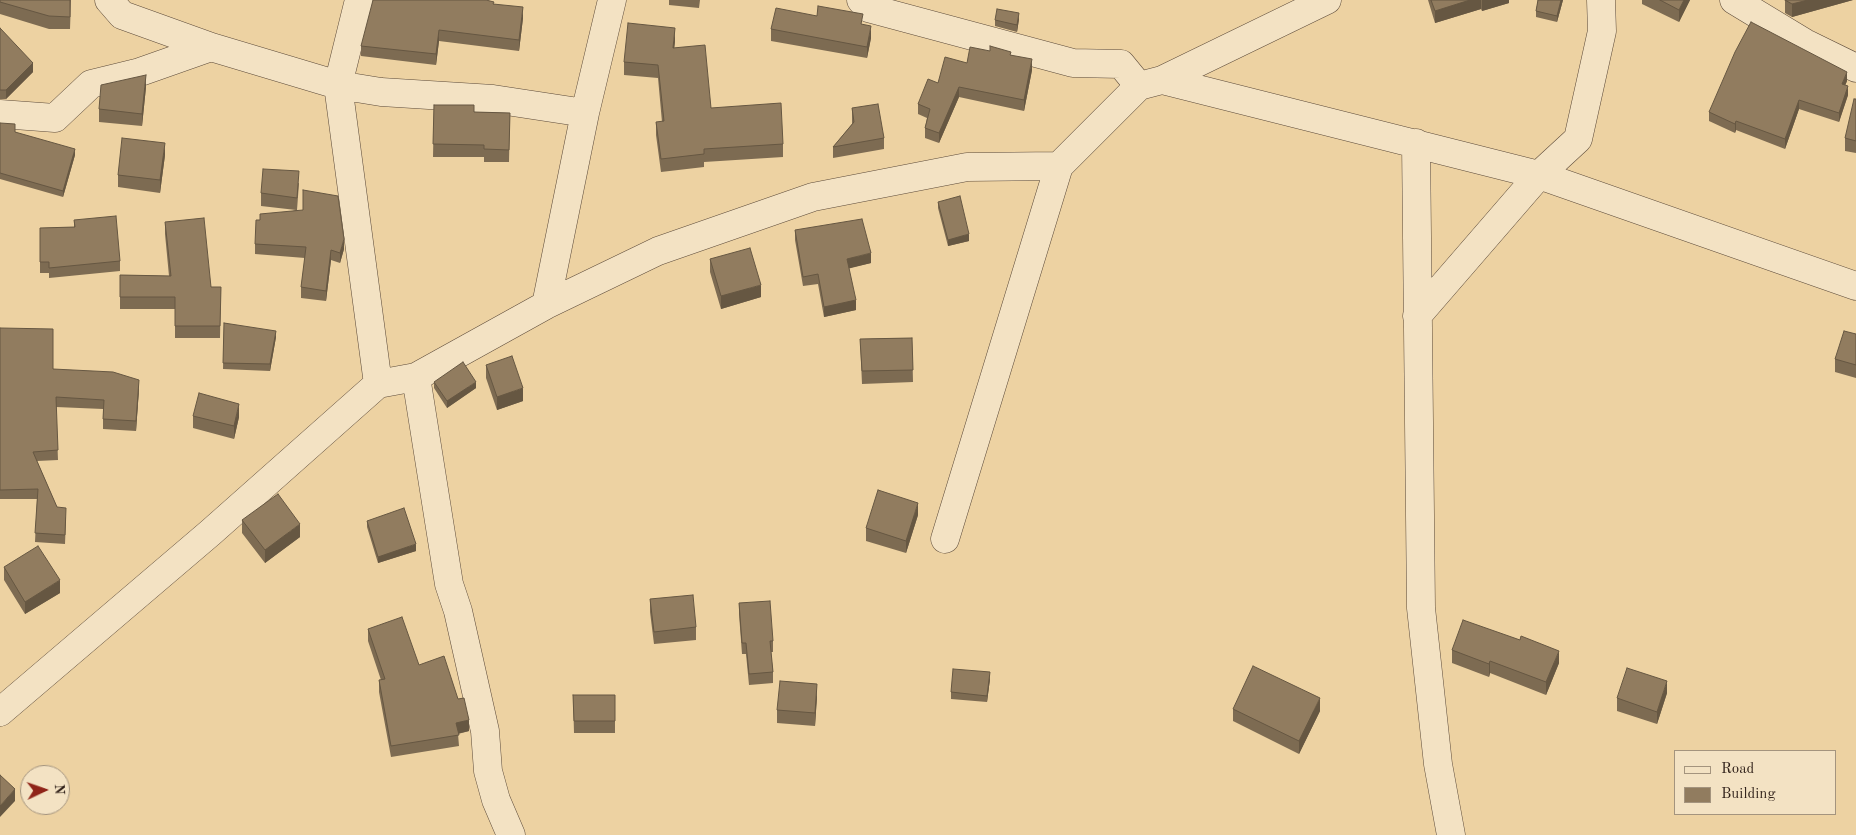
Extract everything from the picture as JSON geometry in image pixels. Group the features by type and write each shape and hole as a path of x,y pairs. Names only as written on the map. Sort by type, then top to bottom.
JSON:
{"street":[{"path":"109,0 122,15 211,47 338,85 381,92 493,99 585,113"},
{"path":"359,0 338,85 378,384"},
{"path":"546,305 585,113 612,0"},
{"path":"945,539 1059,166 1150,83 1327,0"},
{"path":"1416,316 1539,175 1578,139 1602,32 1601,0"},
{"path":"1734,0 1805,43 1856,68"},
{"path":"866,3 1073,63 1121,64 1150,83 1416,143 1539,175 1856,286"},
{"path":"0,114 55,118 91,84 140,72 211,47"},
{"path":"1416,143 1416,316 1421,608 1438,764 1451,835"},
{"path":"0,712 210,533 378,384 416,377 546,305 658,251 814,197 967,167 1059,166"},
{"path":"416,377 449,584 458,612 485,731 488,771 496,800 511,835"}],"building":[{"path":"0,0 70,0 70,17 49,16 0,2"},
{"path":"373,0 486,0 494,2 493,4 523,7 519,40 439,30 436,54 361,46"},
{"path":"1431,0 1470,0 1435,11"},
{"path":"1538,0 1561,0 1557,16 1536,11"},
{"path":"1660,0 1684,0 1679,10"},
{"path":"1785,0 1808,0 1792,4"},
{"path":"818,6 863,14 861,24 871,26 867,47 771,29 776,8 817,16"},
{"path":"997,9 1019,13 1017,25 995,20"},
{"path":"1751,22 1847,72 1842,84 1848,86 1839,113 1799,100 1785,139 1736,121 1735,124 1709,112 1735,52"},
{"path":"628,23 675,28 673,48 705,45 711,108 781,103 783,144 704,149 704,154 661,159 656,122 664,121 658,65 624,62"},
{"path":"0,28 33,63 6,90 0,90"},
{"path":"990,46 1011,52 1010,55 1032,59 1024,100 959,87 939,133 925,128 930,109 918,104 928,79 938,83 945,57 967,63 970,47 990,51"},
{"path":"146,75 142,114 99,109 101,85"},
{"path":"1854,99 1856,99 1856,141 1845,138"},
{"path":"878,104 884,138 833,147 854,122 852,108"},
{"path":"434,105 474,105 474,112 510,113 509,150 484,149 484,145 433,144"},
{"path":"0,123 15,124 15,132 75,149 63,191 0,173"},
{"path":"122,138 165,143 160,180 118,175"},
{"path":"263,169 299,171 297,198 261,193"},
{"path":"303,190 338,196 344,239 340,253 331,250 326,291 301,287 306,247 255,244 256,220 260,220 260,214 303,210"},
{"path":"960,196 969,234 948,240 938,202"},
{"path":"116,216 120,261 49,268 49,262 40,262 40,228 75,227 74,220"},
{"path":"204,218 211,287 221,287 220,326 175,326 175,297 120,297 120,275 171,276 165,222"},
{"path":"862,219 871,253 847,259 856,300 824,307 818,274 803,277 795,230"},
{"path":"750,248 761,285 721,296 710,259"},
{"path":"224,323 276,331 270,364 223,363"},
{"path":"0,328 53,329 53,369 113,372 139,380 136,421 103,419 104,400 56,397 58,450 33,452 57,507 66,508 65,535 35,533 38,489 0,490"},
{"path":"1844,331 1856,334 1856,365 1835,359"},
{"path":"912,338 913,370 862,371 860,339"},
{"path":"512,356 523,388 497,397 486,365"},
{"path":"463,362 476,382 447,401 434,382"},
{"path":"199,393 239,404 234,426 193,416"},
{"path":"878,490 918,503 906,541 866,528"},
{"path":"278,494 300,524 265,550 242,520"},
{"path":"404,508 416,544 378,557 367,521"},
{"path":"38,546 60,580 25,602 4,567"},
{"path":"693,595 696,627 654,632 650,599"},
{"path":"770,601 773,641 770,641 773,672 749,674 746,643 742,643 739,603"},
{"path":"402,617 419,665 444,656 458,699 464,698 469,720 456,723 459,735 391,746 379,680 385,679 368,629"},
{"path":"1463,620 1520,640 1521,636 1559,651 1546,682 1490,661 1489,664 1452,650"},
{"path":"1253,666 1320,698 1299,741 1233,709"},
{"path":"1627,668 1667,681 1657,712 1617,698"},
{"path":"953,669 990,672 987,696 951,692"},
{"path":"780,681 817,684 815,713 777,710"},
{"path":"573,695 615,695 615,721 574,721"},
{"path":"0,775 15,789 0,806"}]}
